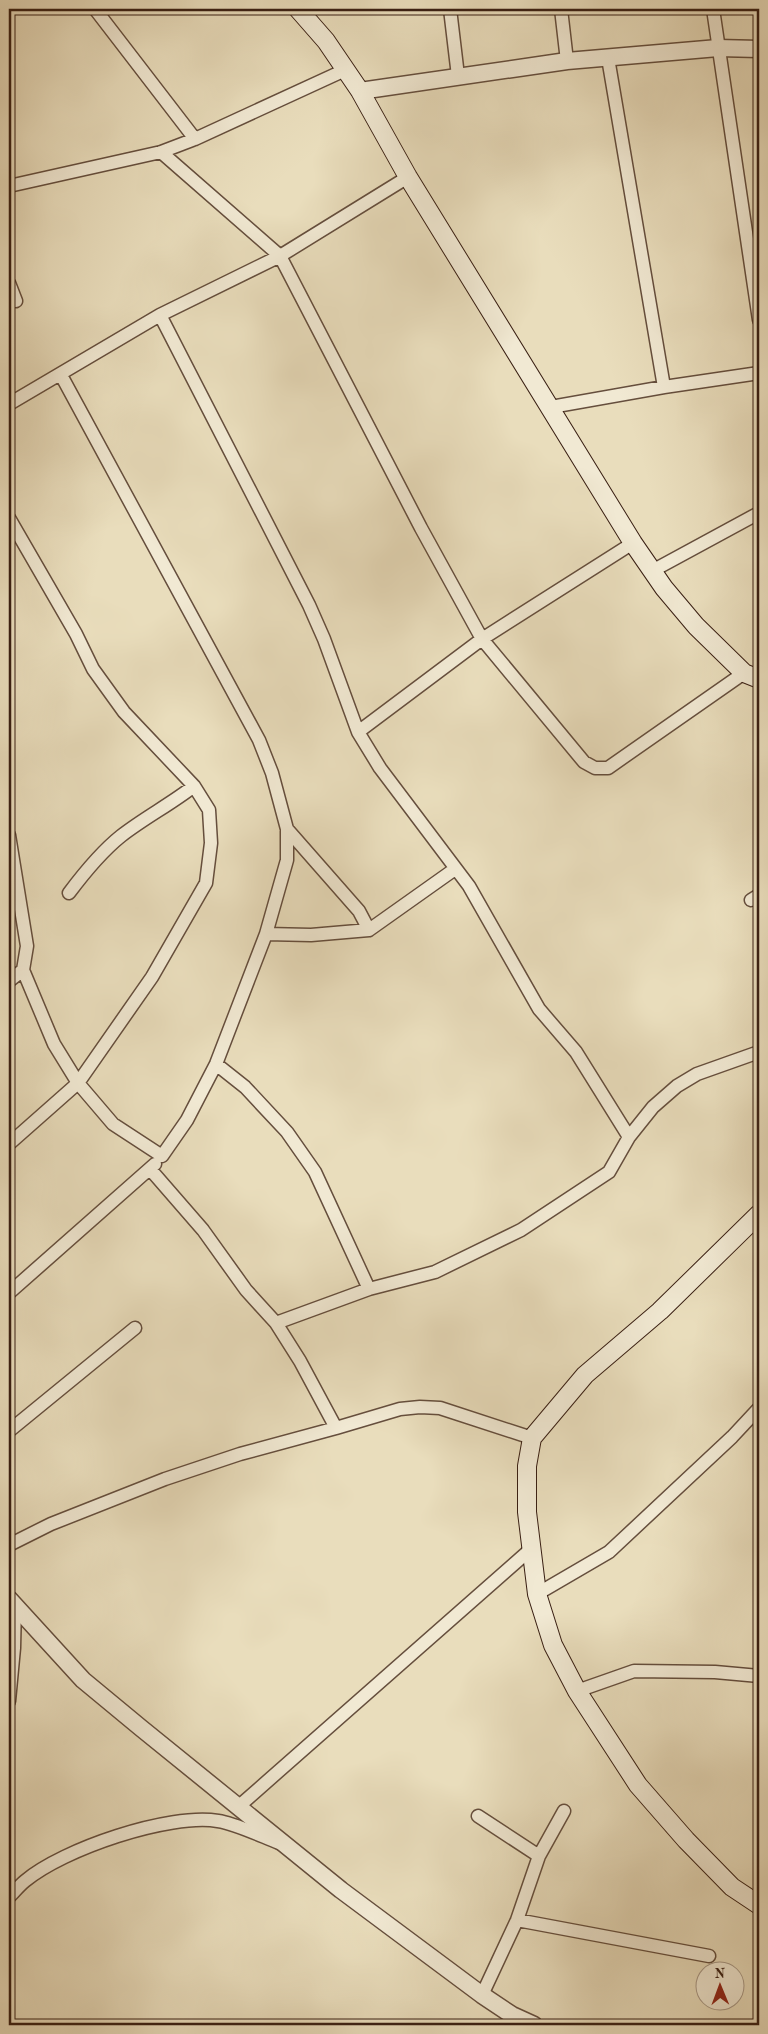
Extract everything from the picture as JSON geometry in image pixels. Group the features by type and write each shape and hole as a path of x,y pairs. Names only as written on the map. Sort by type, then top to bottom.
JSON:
{"main road":[{"path":"298,9 326,40 360,91 408,177 633,543 664,588 696,626 752,676"},
{"path":"759,1214 660,1311 586,1375 532,1438 527,1466 531,1549 537,1594 554,1645 577,1691 638,1785 686,1840 732,1888 759,1905"}],"street":[{"path":"94,9 194,139"},
{"path":"450,9 458,76"},
{"path":"561,9 567,61"},
{"path":"713,9 759,320"},
{"path":"360,91 567,61 718,48 759,49"},
{"path":"608,58 664,387"},
{"path":"9,186 161,152 194,139 345,70"},
{"path":"161,152 280,256 421,528 482,639 584,762 595,768 608,768 752,676"},
{"path":"9,404 160,315 280,256 408,177"},
{"path":"9,282 16,301"},
{"path":"160,315 309,605 324,639 358,732 380,768 455,870 469,886 539,1009 576,1052 629,1137"},
{"path":"551,407 664,387 759,373"},
{"path":"9,1293 150,1169 162,1156 187,1120 216,1064 266,934 287,860 287,828 272,772 260,740 61,375"},
{"path":"652,570 759,513"},
{"path":"9,518 76,634 93,669 124,712 194,786 209,810 211,843 206,883 152,977 78,1083 9,1144"},
{"path":"358,732 482,639 633,543"},
{"path":"69,893 104,852 122,835 172,803 194,786"},
{"path":"287,828 359,911 370,930"},
{"path":"9,835 21,899 27,946 23,970 54,1044 78,1083 113,1124 162,1156"},
{"path":"266,934 311,935 370,930 455,870"},
{"path":"9,981 23,970"},
{"path":"276,1322 369,1289 435,1272 521,1230 609,1172 629,1137 654,1107 677,1086 696,1074 759,1052"},
{"path":"216,1064 245,1087 287,1132 315,1172 369,1289"},
{"path":"150,1169 203,1230 246,1290 276,1322 300,1361 336,1428"},
{"path":"9,1431 135,1328"},
{"path":"9,1544 51,1524 165,1479 240,1454 400,1409 440,1408 532,1438"},
{"path":"537,1594 608,1552 732,1437 759,1408"},
{"path":"238,1807 531,1549"},
{"path":"12,1602 83,1680 238,1807 341,1890 482,1996 512,2015 534,2025"},
{"path":"9,1700 14,1648 12,1602"},
{"path":"577,1691 634,1670 715,1672 759,1676"},
{"path":"482,1996 517,1920 539,1856 564,1811"},
{"path":"478,1816 539,1856"},
{"path":"9,1897 26,1880 58,1861 89,1847 121,1836 166,1824 194,1819 220,1821 288,1847"},
{"path":"517,1920 709,1956"}]}
